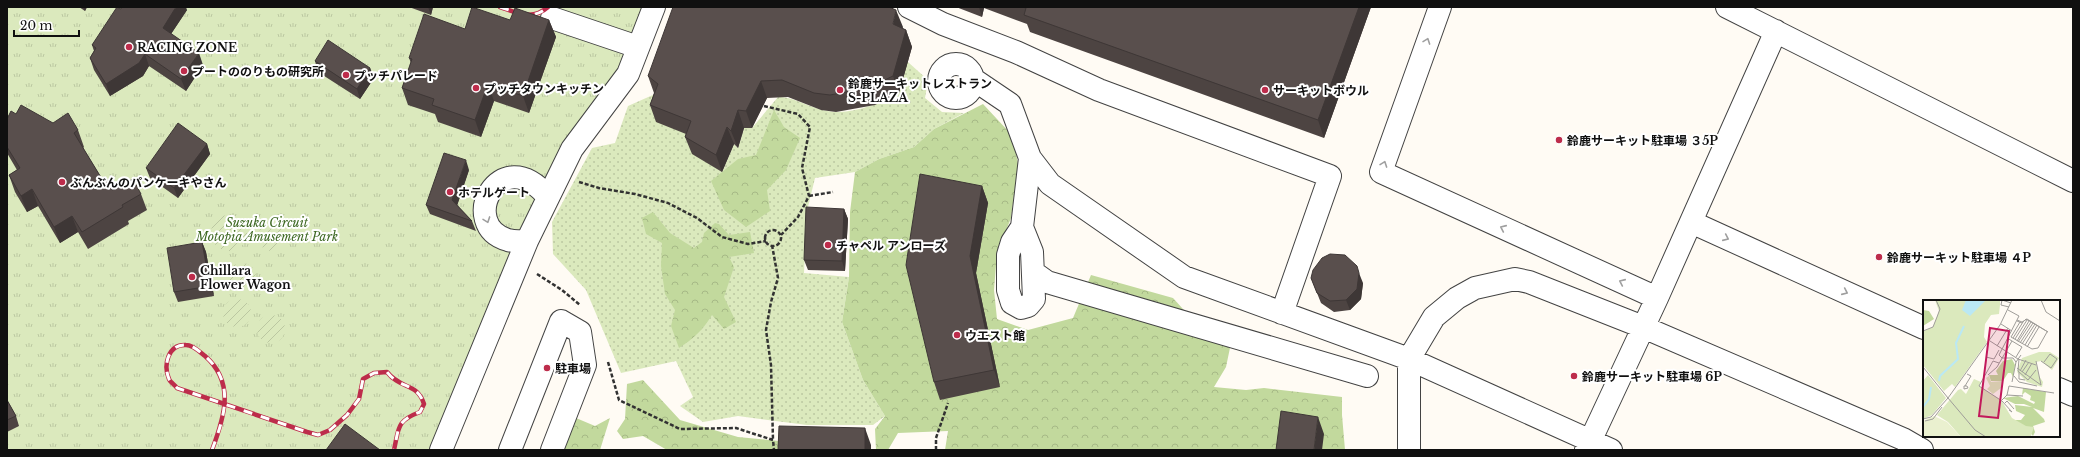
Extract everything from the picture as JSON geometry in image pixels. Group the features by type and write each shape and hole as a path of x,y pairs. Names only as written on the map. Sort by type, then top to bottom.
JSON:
{"street":[{"path":"441,450 518,262 548,197 572,149 628,74 654,7"},
{"path":"909,7 943,24 1016,52 1099,90 1330,176 1282,313"},
{"path":"1440,7 1380,172 1657,298"},
{"path":"1727,7 2073,181"},
{"path":"552,18 638,47"},
{"path":"1588,445 1657,298 1776,31"},
{"path":"974,79 1010,104 1030,158 1050,184 1184,278 1409,359 1588,445 1611,450"},
{"path":"1022,228 1032,252 1034,299 1028,306 1021,308 1012,303 1008,290 1008,255 1012,242 1022,228 1030,158"},
{"path":"527,241 509,241 500,237 492,230 486,221 484,211 490,190 498,183 508,178 519,176 529,179 539,185 548,197"},
{"path":"1691,222 1923,328"},
{"path":"1033,272 1047,282 1367,376"},
{"path":"1409,450 1409,359 1434,317 1457,298 1475,288 1515,279 1529,282 1643,327 1900,444 1922,450"},
{"path":"510,450 560,321 580,332 586,365 552,450"},
{"path":"2060,389 2073,395"}],"path":[{"path":"764,106 798,114 810,127 802,168 809,196 798,217 780,235 779,243 772,245"},
{"path":"560,174 576,182 598,188 635,194 668,203 697,218 722,238 748,244 766,241 772,245 778,278 771,302 766,330 771,365 774,450"},
{"path":"809,196 833,192"},
{"path":"766,241 765,236 770,230 776,230 780,235"},
{"path":"518,262 562,290 585,309"},
{"path":"608,359 620,400 680,428 736,428 773,440"},
{"path":"936,450 936,438 948,403"}],"green space":[{"name":"Suzuka Circuit Motopia Amusement Park","path":"7,7 646,7 623,65 431,450 7,450"},
{"path":"899,54 928,80 925,98 942,112 964,113 934,129 914,147 879,159 855,172 815,178 807,211 804,273 849,277 842,322 863,380 885,416 873,425 807,425 738,416 703,422 680,406 693,397 676,361 621,373 586,290 553,254 552,222 592,148 615,143 628,106 655,94 697,138 722,172 734,144 738,148 744,128 752,128 778,97 794,100 819,109 840,112 870,106 899,93"},
{"path":"983,104 1010,133 1014,143 1018,164 1011,218 997,253 994,290 997,319 1028,330 1073,318 1091,275 1173,298 1201,329 1231,343 1226,367 1214,387 1246,390 1264,388 1342,397 1345,450 945,450 948,431 898,433 888,450 876,450 875,429 885,416 863,380 842,322 849,277 850,212 855,172 879,159 914,147 934,129"},
{"path":"774,110 784,127 800,138 786,170 767,190 770,211 746,227 724,210 711,181 738,159 756,155"},
{"path":"653,212 670,233 694,248 702,242 704,233 715,223 719,224 729,235 750,232 754,253 729,257 734,267 724,297 736,322 724,329 712,315 697,334 679,348 671,326 675,310 665,294 661,266 662,243 646,234 642,218"},
{"path":"233,215 242,220 246,226 246,240 242,246 233,251 225,251 216,246 212,240 211,229 216,220 222,216"},
{"path":"272,223 278,224 282,227 285,231 285,243 282,247 278,250 272,251 266,250 262,247 259,243 258,237 259,231 262,227 266,224"},
{"path":"242,263 248,264 252,267 255,271 255,283 252,287 248,290 242,291 236,290 232,287 229,283 228,277 229,271 232,267 236,264"},
{"path":"237,299 243,300 247,303 250,307 250,319 247,323 243,326 237,327 231,326 227,323 224,319 223,313 224,307 227,303 231,300"},
{"path":"271,315 277,316 281,319 284,323 284,335 281,339 277,342 271,343 265,342 261,339 258,335 257,329 258,323 261,319 265,316"},
{"path":"643,380 680,420 738,437 779,441 778,450 667,450 643,436 623,439 617,431 625,419 627,384"},
{"path":"576,418 595,426 610,418 600,450 563,450"}],"building":[{"path":"117,7 121,9 122,7 176,7 163,28 199,53 181,79 145,54 139,63 106,84 90,58 96,48 92,45"},
{"name":"プッチタウンキッチン","path":"472,7 510,20 515,8 549,20 523,96 488,84 475,120 432,105 434,99 402,88 412,59 409,58 424,14 465,29"},
{"name":"鈴鹿サーキットレストラン S-PLAZA","path":"673,7 889,7 896,10 893,24 906,30 893,76 868,88 830,95 814,93 782,80 761,81 746,111 738,110 731,131 727,127 716,155 685,137 691,121 650,105 658,84 648,76"},
{"name":"サーキットボウル","path":"1022,7 1359,7 1318,120 1024,15 1026,8"},
{"name":"プッチパレード","path":"328,40 370,68 357,89 315,61"},
{"name":"ぶんぶんのパンケーキやさん","path":"21,105 53,123 68,113 78,130 74,133 102,179 105,177 112,190 133,179 141,194 82,232 72,216 54,227 32,189 21,196 9,175 20,168 7,147 7,119 11,111 16,114"},
{"path":"178,123 207,144 174,188 146,168"},
{"path":"444,153 466,160 452,200 472,221 426,205"},
{"name":"ウエスト館","path":"920,174 982,186 970,256 994,370 934,382 906,265"},
{"name":"チャペル アンローズ","path":"806,207 844,209 842,261 804,260"},
{"name":"Chillara Flower Wagon","path":"202,242 210,286 174,292 167,248"},
{"path":"1330,254 1345,255 1357,266 1359,273 1357,289 1346,300 1330,301 1317,293 1311,278 1313,270 1322,258"},
{"path":"7,400 16,416 7,420"},
{"path":"1281,411 1318,417 1314,450 1276,450"},
{"path":"345,424 380,450 326,450"},
{"path":"779,426 865,428 865,450 778,450"}],"railway":[{"path":"500,7 531,15 536,14 548,7"},
{"path":"212,450 220,426 223,413 225,401 221,378 215,366 194,347 189,345 180,346 171,352 168,356 167,362 167,373 170,380 177,388 307,432 318,435 330,430 347,415 359,399 363,379 374,373 387,372 392,378 417,392 424,404 420,412 412,415 400,426 394,450"}],"place":[{"name":"RACING ZONE","path":"129,47"},
{"name":"プートののりもの研究所","path":"184,71"},
{"name":"プッチパレード","path":"346,75"},
{"name":"プッチタウンキッチン","path":"476,88"},
{"name":"鈴鹿サーキットレストラン S-PLAZA","path":"840,90"},
{"name":"サーキットボウル","path":"1265,90"},
{"name":"鈴鹿サーキット駐車場 ３5P","path":"1559,140"},
{"name":"ぶんぶんのパンケーキやさん","path":"62,182"},
{"name":"ホテルゲート","path":"450,192"},
{"name":"チャペル アンローズ","path":"828,245"},
{"name":"鈴鹿サーキット駐車場 ４P","path":"1879,257"},
{"name":"Chillara Flower Wagon","path":"192,277"},
{"name":"ウエスト館","path":"957,335"},
{"name":"駐車場","path":"547,368"},
{"name":"鈴鹿サーキット駐車場 6P","path":"1574,376"}]}
